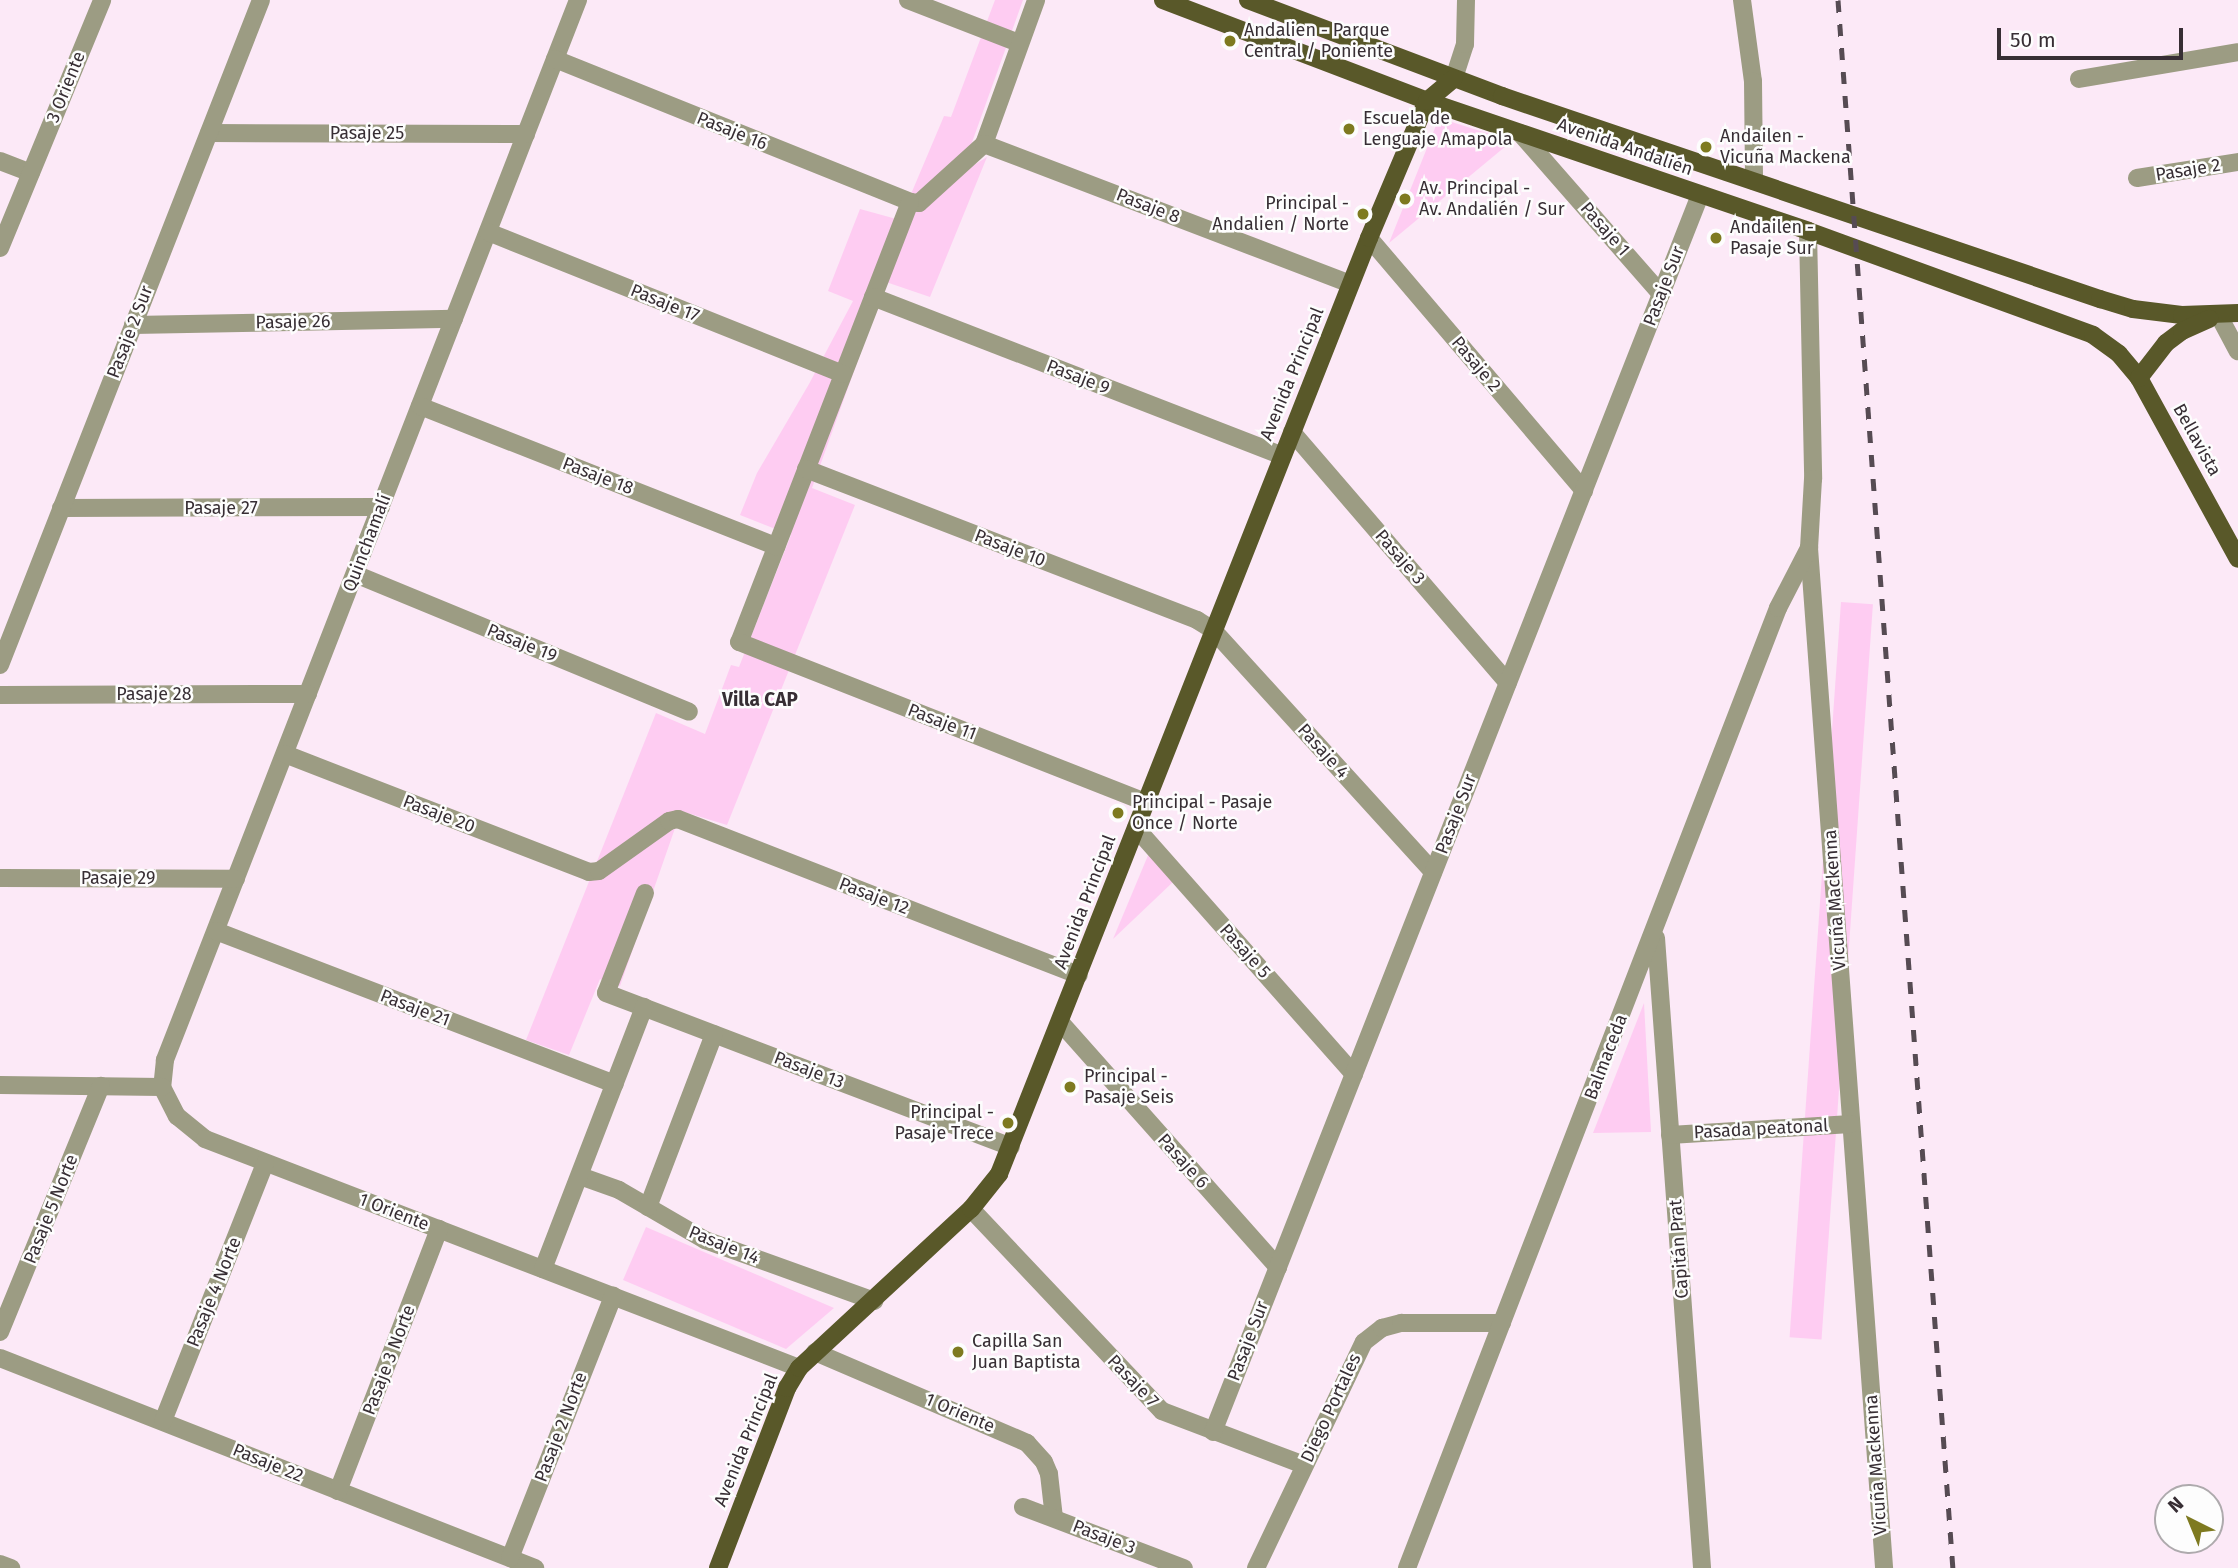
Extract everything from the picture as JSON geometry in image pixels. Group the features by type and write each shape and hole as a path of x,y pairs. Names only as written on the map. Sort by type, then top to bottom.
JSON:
{"main road":[{"name":"Avenida Andalién","path":"1163,0 1427,102 1808,231 2078,328 2106,344 2139,378"},
{"name":"Avenida Andalién","path":"1248,0 1454,78 2133,309 2219,316 2238,313"},
{"name":"Avenida Principal","path":"718,1568 787,1388 799,1368 971,1209 999,1174 1369,238 1427,102 1454,78"},
{"path":"2139,378 2166,343 2200,322 2219,316"},
{"name":"Bellavista","path":"2139,378 2238,559"}],"street":[{"name":"3 Oriente","path":"0,248 102,0"},
{"name":"Pasaje 2 Sur","path":"0,665 261,0"},
{"name":"Quinchamalí","path":"162,1087 166,1060 578,0"},
{"path":"908,0 1019,43"},
{"path":"776,546 910,202 926,199 984,144 1036,0"},
{"path":"1454,78 1465,44 1466,0"},
{"path":"1742,0 1753,81 1754,181"},
{"path":"2078,79 2238,52"},
{"name":"Pasaje 16","path":"555,59 910,202"},
{"name":"Pasaje 25","path":"209,133 526,134"},
{"name":"Pasaje 1","path":"1520,133 1661,294"},
{"name":"Pasaje 8","path":"984,144 1350,284"},
{"path":"0,160 31,173"},
{"name":"Pasaje 2","path":"2137,178 2238,162"},
{"name":"Pasaje Sur","path":"1213,1432 1700,195"},
{"name":"Vicuña Mackenna","path":"1808,231 1813,479 1809,548 1884,1568"},
{"name":"Pasaje 17","path":"488,232 843,374"},
{"name":"Pasaje 2","path":"1369,238 1584,491"},
{"name":"Pasaje 9","path":"873,297 1282,456"},
{"path":"2219,316 2238,351"},
{"name":"Pasaje 26","path":"133,325 454,320"},
{"name":"Pasaje 18","path":"420,406 776,546"},
{"name":"Pasaje 3","path":"1292,432 1508,682"},
{"name":"Pasaje 10","path":"806,469 1196,620 1213,630"},
{"name":"Pasaje 27","path":"61,508 381,507"},
{"name":"Pasaje 11","path":"776,546 739,642 1146,802"},
{"name":"Balmaceda","path":"1407,1568 1778,608 1809,548"},
{"name":"Pasaje 19","path":"355,574 689,712"},
{"name":"Pasaje 4","path":"1213,630 1433,872"},
{"name":"Pasaje 28","path":"0,695 308,694"},
{"name":"Pasaje 20","path":"285,754 594,873 669,821"},
{"name":"Pasaje 12","path":"669,821 678,820 1079,975"},
{"name":"Pasaje 5","path":"1136,828 1354,1074"},
{"name":"Pasaje 29","path":"0,878 236,879"},
{"name":"Pasaje 13","path":"645,893 606,993 1011,1147"},
{"name":"Pasaje 21","path":"216,931 615,1084"},
{"name":"Capitán Prat","path":"1655,931 1702,1568"},
{"path":"543,1269 644,1007"},
{"name":"Pasaje 6","path":"1060,1023 1278,1267"},
{"path":"648,1207 715,1034"},
{"path":"0,1085 162,1087"},
{"name":"Pasaje 5 Norte","path":"0,1332 101,1086"},
{"name":"1 Oriente","path":"162,1087 177,1116 194,1133 265,1163 799,1368"},
{"name":"Pasada peatonal","path":"1670,1135 1851,1124"},
{"name":"Pasaje 4 Norte","path":"163,1421 265,1163"},
{"name":"Pasaje 14","path":"580,1176 619,1190 705,1240 874,1301"},
{"name":"Pasaje 7","path":"971,1209 1155,1404 1181,1420 1304,1465"},
{"name":"Pasaje 3 Norte","path":"338,1491 439,1229"},
{"name":"Pasaje 2 Norte","path":"510,1558 613,1296"},
{"name":"Diego Portales","path":"1256,1568 1357,1352 1373,1333 1401,1323 1502,1323"},
{"name":"1 Oriente","path":"815,1352 1027,1443 1044,1462 1054,1518"},
{"name":"Pasaje 22","path":"0,1358 535,1568"},
{"name":"Pasaje 3","path":"1023,1507 1184,1568"},
{"path":"0,1564 11,1568"}],"shaded area":[{"path":"995,0 1023,0 961,173 987,157 930,297 886,282 812,488 855,505 727,825 681,811 620,986 600,979 569,1055 526,1040 656,713 705,734 731,665 739,667 791,535 740,515 757,473 853,301 828,291 860,209 900,220 944,116 951,117"},
{"path":"1439,118 1512,141 1389,243"},
{"path":"1841,602 1873,604 1822,1339 1790,1337"},
{"path":"1149,853 1173,882 1113,939"},
{"path":"1644,1003 1651,1132 1593,1133"},
{"path":"646,1227 834,1308 786,1349 623,1280"}],"railway":[{"path":"1838,0 1953,1568"}],"place":[{"name":"Andalien - Parque Central / Poniente","path":"1230,41"},
{"name":"Escuela de Lenguaje Amapola","path":"1349,129"},
{"name":"Andailen - Vicuña Mackena","path":"1706,147"},
{"name":"Av. Principal - Av. Andalién / Sur","path":"1405,199"},
{"name":"Principal - Andalien / Norte","path":"1363,214"},
{"name":"Andailen - Pasaje Sur","path":"1716,238"},
{"name":"Principal - Pasaje Once / Norte","path":"1118,813"},
{"name":"Principal - Pasaje Seis","path":"1070,1087"},
{"name":"Principal - Pasaje Trece","path":"1008,1123"},
{"name":"Capilla San Juan Baptista","path":"958,1352"}],"district":[{"name":"Villa CAP","path":"760,700"}]}
